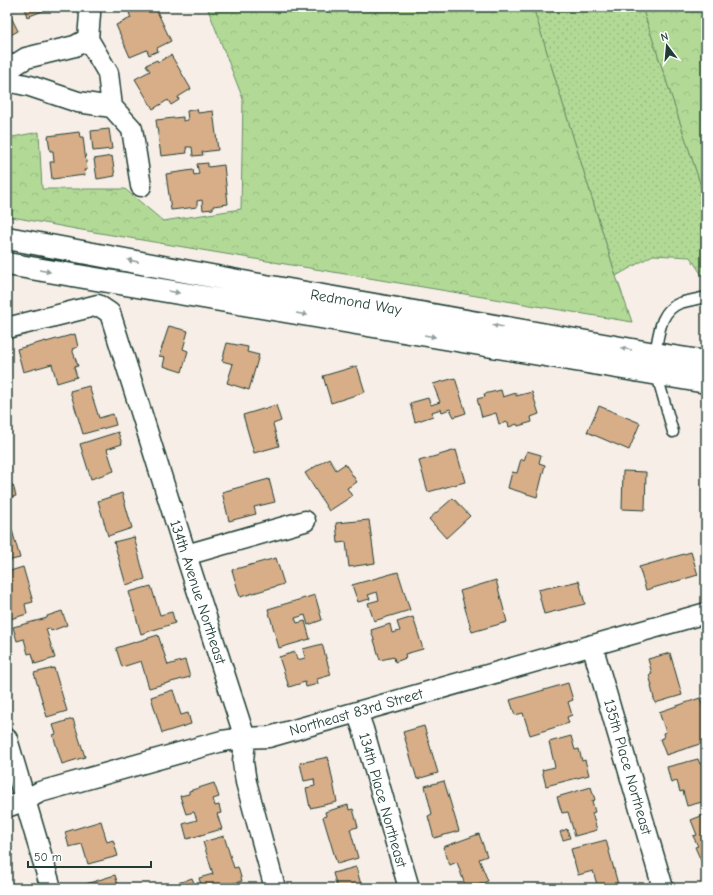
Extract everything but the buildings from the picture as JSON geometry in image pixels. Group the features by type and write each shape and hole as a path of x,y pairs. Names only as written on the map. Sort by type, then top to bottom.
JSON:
{"main road":[{"name":"Redmond Way","path":"7,238 254,284 656,364 706,382"},
{"name":"Redmond Way","path":"7,264 656,364 706,362"}],"street":[{"path":"88,7 90,14 88,39 108,72 112,107 132,129 141,186"},
{"path":"7,70 26,58 75,46 88,39"},
{"path":"7,81 30,86 78,102 112,107"},
{"name":"134th Avenue Northeast","path":"7,328 98,305 110,313 245,738 243,762 246,782 275,888"},
{"path":"186,555 305,521"},
{"name":"Northeast 83rd Street","path":"16,804 40,792 222,741 269,737 706,613"},
{"name":"135th Place Northeast","path":"592,645 663,888"},
{"name":"134th Place Northeast","path":"357,712 409,888"},
{"path":"7,739 16,804 51,888"}],"lane":[{"path":"673,432 660,386 656,364 661,322 670,309 680,304 701,298"}],"green space":[{"path":"207,7 533,7 616,276 632,322 76,229 7,216 7,138 39,132 42,189 125,189 163,221 241,209 243,99"},
{"path":"533,7 642,7 706,201 706,281 690,257 653,255 616,276"},
{"path":"642,7 706,7 706,201"}]}
